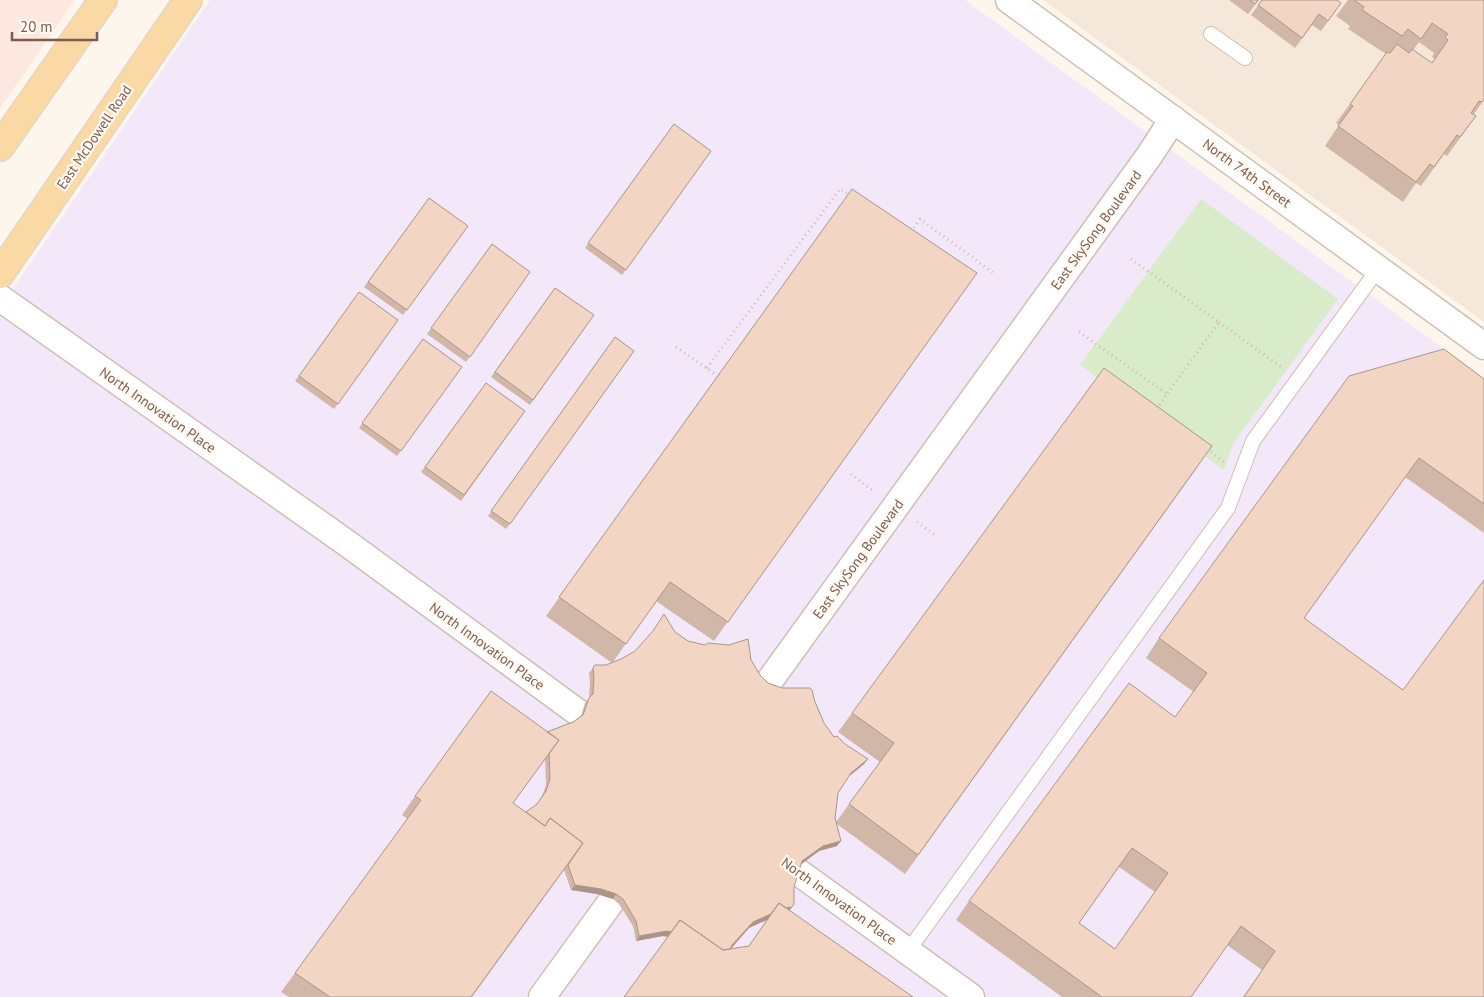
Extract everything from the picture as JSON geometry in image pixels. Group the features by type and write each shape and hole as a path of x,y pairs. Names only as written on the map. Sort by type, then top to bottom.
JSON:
{"main road":[{"path":"0,147 103,0"},
{"name":"East McDowell Road","path":"0,274 188,0"}],"street":[{"name":"North 74th Street","path":"1010,0 1484,346"},
{"name":"East SkySong Boulevard","path":"731,735 1149,156 1173,119"},
{"name":"North Innovation Place","path":"0,298 348,544 626,747"},
{"name":"North Innovation Place","path":"748,836 971,997"},
{"path":"542,997 650,848"}],"lane":[{"path":"1211,34 1246,58"},
{"path":"908,951 1228,508 1253,441 1378,269"}],"path":[{"path":"707,368 840,189 855,199"},
{"path":"908,236 920,219 996,274"},
{"path":"1131,259 1298,379"},
{"path":"1160,415 1158,408 1219,322"},
{"path":"1079,332 1167,394"},
{"path":"676,347 715,374"},
{"path":"1202,445 1241,474"}],"shaded area":[{"path":"0,0 75,0 0,108"},
{"path":"210,0 965,0 1484,378 1484,997 0,997 0,308"},
{"path":"1043,0 1484,0 1484,322"}],"green space":[{"path":"1201,199 1338,299 1233,444 1224,470 1080,365"}],"building":[{"path":"1250,0 1258,0 1255,4"},
{"path":"1262,0 1337,0 1341,3 1328,21 1319,14 1302,38 1258,5"},
{"path":"1354,0 1484,0 1484,100 1482,102 1479,101 1471,113 1476,116 1460,137 1457,135 1434,167 1430,164 1416,182 1338,126 1353,106 1350,104 1387,52 1390,53 1397,44 1409,53 1412,49 1432,63 1448,40 1445,37 1448,34 1432,23 1421,39 1408,29 1402,36 1362,10 1364,7"},
{"path":"674,124 711,151 626,270 588,243"},
{"path":"852,189 977,273 728,622 670,582 626,644 559,597"},
{"path":"429,198 468,226 407,310 368,282"},
{"path":"492,244 530,272 470,357 431,328"},
{"path":"555,288 594,315 533,400 495,372"},
{"path":"359,292 398,320 338,404 299,376"},
{"path":"615,337 634,351 510,524 491,511"},
{"path":"423,339 462,367 401,451 362,423"},
{"path":"1444,349 1484,379 1484,504 1419,458 1304,618 1403,690 1484,580 1484,997 1244,997 1275,951 1241,926 1191,997 1102,997 969,901 1129,683 1175,717 1207,673 1159,638 1349,376","holes":["1132,848 1168,873 1115,949 1079,923"]},
{"path":"1104,368 1212,446 918,855 849,804 894,743 852,713"},
{"path":"486,383 525,411 464,495 425,467"},
{"path":"664,614 675,632 688,641 705,645 708,643 729,645 748,639 751,660 760,675 768,683 782,688 810,688 824,723 834,737 837,736 845,744 868,759 851,773 838,793 835,818 841,841 823,846 802,861 794,887 794,904 792,907 786,908 779,903 771,914 753,922 730,949 723,950 680,920 671,932 639,936 636,921 623,899 616,894 601,889 575,885 568,865 583,843 550,818 545,826 526,812 537,804 546,791 550,779 549,754 559,740 547,732 573,722 583,715 589,698 593,694 593,668 595,665 606,665 635,651 653,631"},
{"path":"491,691 559,740 513,803 545,826 550,818 583,843 471,997 330,997 295,973 421,800 415,796"},
{"path":"779,903 913,997 624,997 680,920 723,950 749,946"}]}
